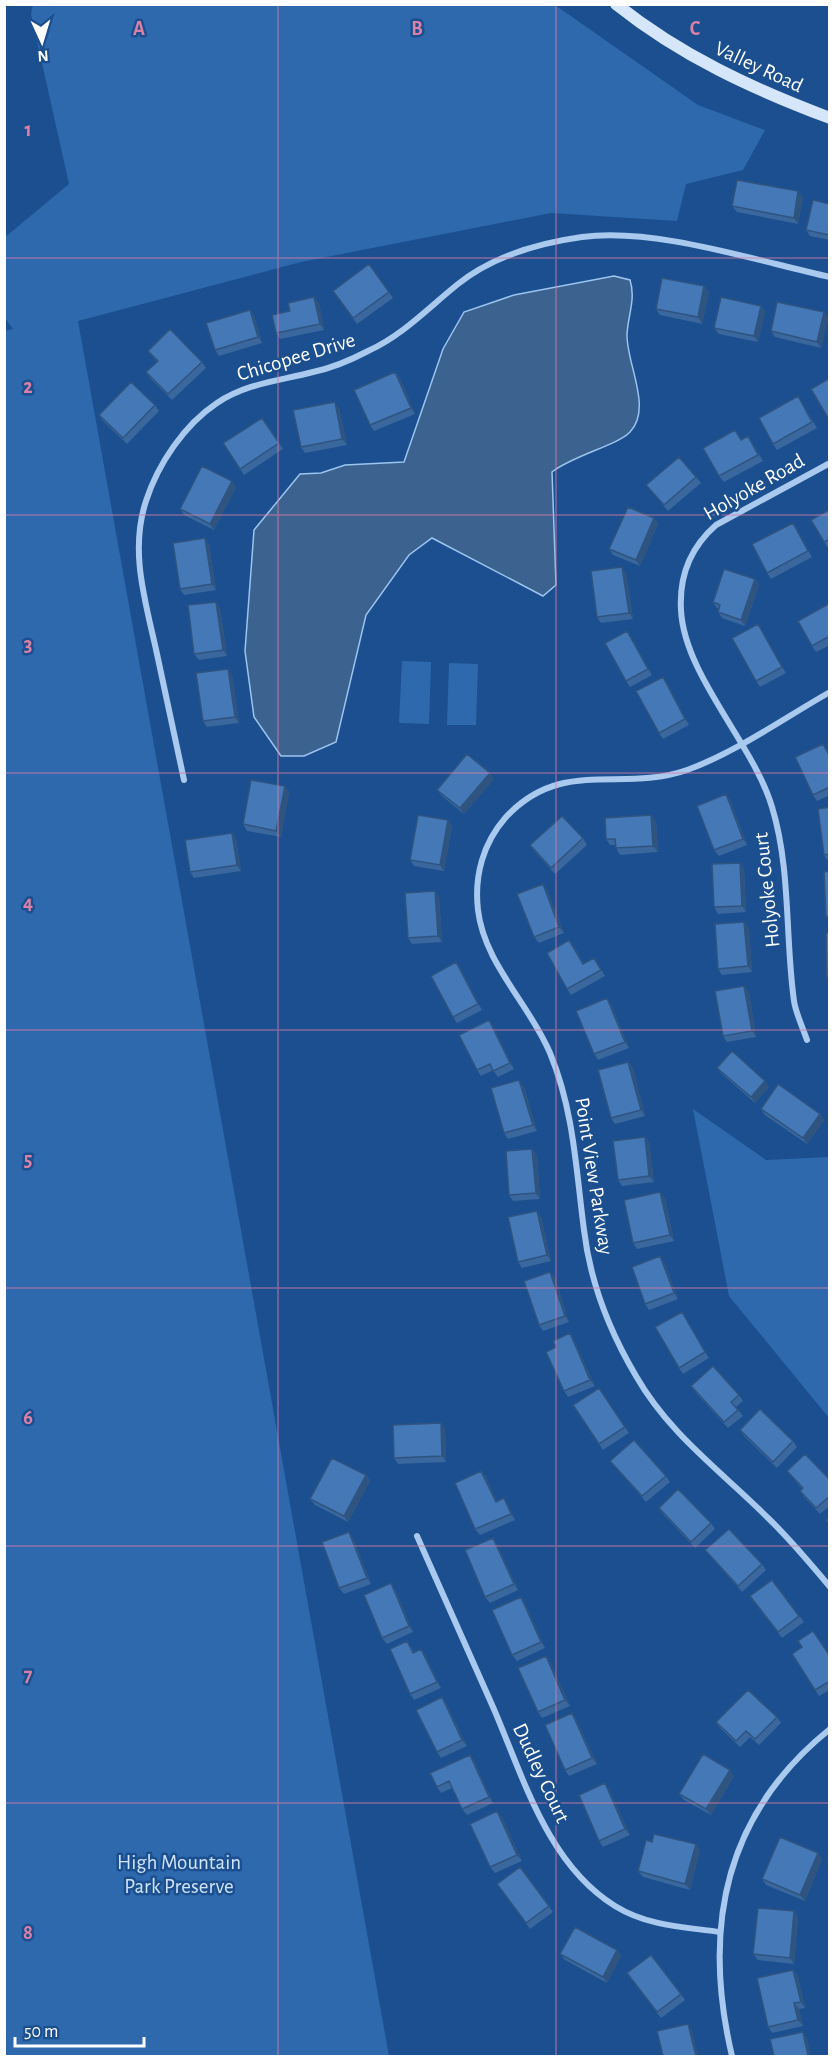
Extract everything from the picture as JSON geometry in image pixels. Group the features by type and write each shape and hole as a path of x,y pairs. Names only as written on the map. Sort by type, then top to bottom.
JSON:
{"main road":[{"name":"Valley Road","path":"616,4 665,41 715,70 770,96 830,118"}],"street":[{"name":"Chicopee Drive","path":"184,780 139,572 138,548 146,501 166,458 182,435 215,404 238,391 261,382 313,373 369,351 422,317 459,283 480,270 523,250 558,241 607,235 643,237 830,277"},
{"name":"Holyoke Road","path":"739,743 684,632 681,611 685,570 698,544 716,525 830,463"},
{"name":"Point View Parkway","path":"830,692 685,771 638,780 587,778 564,782 528,799 508,815 495,831 485,849 477,890 478,911 491,952 535,1022 563,1088 572,1124 584,1233 592,1272 619,1345 637,1379 673,1427 768,1517 830,1587"},
{"name":"Holyoke Court","path":"739,743 762,780 779,834 794,1004 807,1040"},
{"name":"Dudley Court","path":"417,1536 542,1820 574,1870 608,1901 638,1918 662,1924 720,1932"},
{"path":"732,2056 722,2003 720,1932 725,1893 750,1826 787,1769 830,1729"}],"green space":[{"name":"High Mountain Park Preserve","path":"33,5 555,5 698,105 765,130 743,170 686,184 677,221 551,213 301,262 78,321 389,2056 5,2056 4,331 13,329 5,318 4,238 69,184 31,14"},
{"path":"402,661 431,662 429,724 399,723"},
{"path":"449,663 478,664 476,725 447,725"},
{"path":"693,1109 766,1160 829,1157 829,1418 729,1296"}],"shaded area":[{"path":"614,276 630,280 632,287 627,334 637,385 639,411 636,422 624,437 552,472 556,585 543,596 432,538 409,555 366,615 336,742 304,756 281,756 254,717 245,651 254,530 300,474 321,473 345,465 404,462 443,349 464,312 514,295"}],"building":[{"path":"737,180 798,191 794,218 732,206"},
{"path":"813,200 830,204 829,235 806,230"},
{"path":"369,264 389,292 353,318 333,291"},
{"path":"662,278 704,286 698,317 656,309"},
{"path":"314,297 320,324 276,333 272,315 290,311 288,303"},
{"path":"721,297 761,306 754,336 714,328"},
{"path":"777,302 824,312 817,342 771,331"},
{"path":"250,310 258,337 215,350 206,323"},
{"path":"170,329 202,362 168,394 146,372 158,361 148,351"},
{"path":"395,372 411,408 370,425 354,390"},
{"path":"830,378 830,417 828,418 811,389"},
{"path":"131,382 155,405 123,438 99,415"},
{"path":"798,396 812,422 773,444 759,418"},
{"path":"335,402 342,439 301,447 293,410"},
{"path":"262,418 279,443 240,469 223,443"},
{"path":"735,430 741,440 748,436 758,455 719,476 703,448"},
{"path":"679,457 696,477 664,505 646,485"},
{"path":"202,466 232,481 210,524 180,509"},
{"path":"628,507 654,518 636,560 609,549"},
{"path":"830,509 830,539 824,542 811,520"},
{"path":"793,523 808,551 767,573 752,544"},
{"path":"205,538 212,584 180,589 173,543"},
{"path":"622,567 629,613 597,617 591,571"},
{"path":"724,569 755,579 741,620 718,612 720,605 713,602"},
{"path":"216,602 223,650 194,654 188,605"},
{"path":"830,603 830,636 812,646 798,621"},
{"path":"758,624 782,667 756,681 732,638"},
{"path":"627,631 648,669 626,681 605,643"},
{"path":"228,669 235,717 203,721 196,673"},
{"path":"663,677 685,719 659,733 636,691"},
{"path":"823,744 830,757 830,787 813,795 795,757"},
{"path":"467,754 490,773 460,808 437,790"},
{"path":"251,780 285,786 276,831 243,824"},
{"path":"726,794 743,839 714,850 697,806"},
{"path":"830,807 830,854 824,855 818,809"},
{"path":"418,815 448,820 440,865 410,860"},
{"path":"651,815 653,846 616,848 615,839 606,839 605,818"},
{"path":"562,816 583,838 551,868 530,845"},
{"path":"232,833 237,865 190,872 185,840"},
{"path":"740,863 742,906 714,907 712,864"},
{"path":"830,871 830,916 826,917 824,872"},
{"path":"543,884 559,927 534,937 517,894"},
{"path":"435,891 438,936 408,938 405,893"},
{"path":"744,922 748,966 718,969 715,924"},
{"path":"826,933 830,933 830,978 827,978"},
{"path":"569,940 583,964 594,958 601,970 567,989 547,953"},
{"path":"456,962 478,1004 453,1017 431,976"},
{"path":"744,986 752,1031 723,1036 715,991"},
{"path":"607,998 625,1042 594,1054 576,1011"},
{"path":"489,1020 510,1063 493,1071 490,1064 477,1070 459,1035"},
{"path":"732,1051 765,1081 751,1097 717,1068"},
{"path":"628,1062 641,1110 611,1118 598,1070"},
{"path":"519,1080 533,1125 504,1133 491,1088"},
{"path":"778,1084 820,1114 803,1138 761,1109"},
{"path":"645,1137 649,1176 618,1180 613,1141"},
{"path":"532,1149 536,1193 509,1195 506,1151"},
{"path":"660,1192 670,1235 633,1243 624,1200"},
{"path":"537,1211 547,1255 518,1262 508,1217"},
{"path":"660,1256 674,1293 645,1304 632,1267"},
{"path":"550,1272 565,1316 539,1325 524,1281"},
{"path":"682,1312 705,1352 679,1368 655,1327"},
{"path":"570,1333 590,1380 564,1391 546,1352 556,1347 553,1341"},
{"path":"713,1366 739,1395 731,1402 738,1410 724,1422 691,1386"},
{"path":"599,1388 625,1427 599,1444 573,1405"},
{"path":"760,1409 793,1441 773,1462 740,1430"},
{"path":"441,1423 442,1456 394,1458 393,1425"},
{"path":"634,1440 666,1476 642,1496 610,1461"},
{"path":"805,1454 830,1480 830,1496 816,1508 800,1491 803,1488 787,1471"},
{"path":"332,1458 366,1475 344,1516 310,1499"},
{"path":"481,1471 496,1502 504,1498 511,1514 475,1529 455,1483"},
{"path":"678,1489 711,1523 691,1542 659,1508"},
{"path":"729,1529 762,1564 738,1586 705,1550"},
{"path":"349,1532 367,1578 339,1588 322,1542"},
{"path":"493,1538 514,1584 485,1597 465,1550"},
{"path":"772,1580 799,1616 778,1632 750,1596"},
{"path":"391,1583 409,1626 382,1638 364,1595"},
{"path":"521,1597 541,1642 512,1655 492,1610"},
{"path":"813,1631 830,1656 830,1681 815,1690 792,1654 802,1647 798,1641"},
{"path":"407,1641 413,1653 421,1649 437,1682 410,1694 390,1649"},
{"path":"546,1656 565,1700 538,1712 518,1668"},
{"path":"748,1690 777,1717 755,1739 746,1731 736,1741 716,1722"},
{"path":"442,1697 462,1740 437,1752 416,1710"},
{"path":"572,1713 592,1758 565,1770 545,1725"},
{"path":"703,1754 730,1770 706,1809 679,1794"},
{"path":"470,1755 489,1797 462,1809 449,1781 437,1787 430,1773"},
{"path":"605,1783 625,1829 599,1841 579,1795"},
{"path":"497,1811 517,1855 490,1867 470,1824"},
{"path":"654,1834 696,1844 685,1884 638,1871 646,1840 652,1842"},
{"path":"780,1837 818,1853 800,1895 762,1879"},
{"path":"520,1867 549,1906 526,1923 497,1884"},
{"path":"758,1908 794,1911 790,1958 753,1954"},
{"path":"575,1927 617,1950 603,1977 560,1954"},
{"path":"651,1955 681,1994 657,2012 627,1973"},
{"path":"793,1970 801,2002 794,2003 798,2020 768,2027 757,1978"},
{"path":"688,2024 696,2056 663,2056 657,2031"},
{"path":"803,2032 808,2056 774,2056 770,2039"}]}
